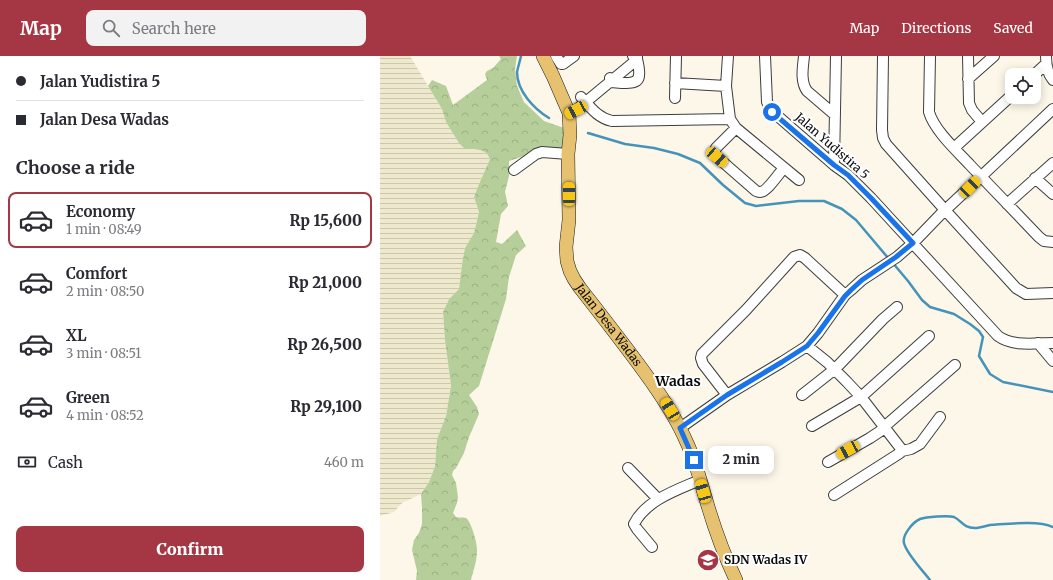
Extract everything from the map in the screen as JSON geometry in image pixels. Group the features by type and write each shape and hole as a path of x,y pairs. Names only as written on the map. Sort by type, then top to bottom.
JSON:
{"main road":[{"name":"Jalan Desa Wadas","path":"543,56 568,110 570,135 568,154 569,220 566,247 567,262 570,271 580,288 624,344 663,398 680,428 694,460 725,557 736,580"}],"street":[{"path":"556,56 561,64 574,56"},
{"path":"675,98 676,56"},
{"path":"728,56 726,86 730,119 736,128 798,180"},
{"name":"Jalan Yudistira 5","path":"765,56 767,102 772,112 834,165 848,175 913,243 998,336 1003,340 1012,343 1053,343"},
{"path":"804,56 803,82 806,91 835,115"},
{"path":"834,165 836,56"},
{"path":"883,56 882,130 883,138 886,144 1016,288 1026,294 1053,293"},
{"path":"930,56 929,112 934,125 1039,237 1044,241 1053,242"},
{"path":"968,56 968,99 970,106 982,122"},
{"path":"968,79 994,56"},
{"path":"568,110 571,105 583,100 610,78 634,62 635,57"},
{"path":"610,78 629,83 638,80 639,73 635,57"},
{"path":"1040,68 1046,60"},
{"path":"1046,60 1047,72 1053,80"},
{"path":"675,83 726,86"},
{"path":"583,100 600,117 612,121 730,119"},
{"path":"954,148 1005,101"},
{"path":"680,428 727,395 807,346 845,296 862,280 896,257 913,243 945,210 1053,109"},
{"path":"736,128 716,148 714,154 756,191 764,191 784,168"},
{"path":"514,170 536,154 542,152 568,154"},
{"path":"1007,204 1053,162"},
{"path":"1036,178 1053,194"},
{"path":"727,395 703,364 701,358 702,354 746,310 794,257 800,255 805,258 845,296"},
{"path":"802,395 835,369 897,306"},
{"path":"812,426 861,397 929,336"},
{"path":"1038,343 1053,361"},
{"path":"807,346 835,369 861,397 902,451"},
{"path":"828,462 870,438 955,365"},
{"path":"834,495 902,451 911,449 920,444 940,417"},
{"path":"628,468 658,499"},
{"path":"652,547 636,529 634,524 649,506 658,499 700,480"}],"shaded area":[{"path":"380,56 410,56 442,109 446,122 465,149 480,148 489,156 490,159 474,197 479,212 474,233 465,248 459,289 449,299 443,312 451,386 446,416 437,439 435,466 429,482 421,494 402,503 394,512 380,516"}],"green space":[{"path":"499,56 517,56 515,69 517,86 524,102 544,121 564,128 564,150 544,146 524,156 509,161 509,176 505,192 508,206 501,214 496,242 502,244 517,230 526,246 516,255 509,277 506,299 479,386 469,395 477,407 479,414 464,453 452,475 456,483 458,497 453,513 456,517 466,518 468,520 474,533 477,548 471,580 416,580 417,571 412,550 414,540 419,533 422,524 421,494 429,482 435,466 437,439 446,416 451,386 443,312 449,299 459,289 465,248 474,233 479,212 474,197 490,159 483,151 476,149 465,149 459,143 446,122 442,109 428,86 432,80 446,86 453,105 487,80 485,74 501,59"}],"waterway":[{"path":"521,56 517,72 523,93 538,110 549,118"},
{"path":"588,133 625,144 654,148 678,154 700,163 745,203 756,206 799,201 824,201 842,209 856,220 889,259"},
{"path":"892,262 922,300 930,307 954,314 979,331 983,337 979,356 990,374 1003,382 1053,392"},
{"path":"930,580 911,557 904,543 905,536 909,529 920,519 937,516 951,516 971,528 1022,523 1047,525 1053,527"}],"place":[{"name":"SDN Wadas IV","path":"708,560"}],"district":[{"name":"Wadas","path":"678,381"}],"route":[{"path":"694,460 680,428 727,395 807,346 838,304 851,290 862,280 896,257 913,243 848,175 834,165 772,112"}]}
